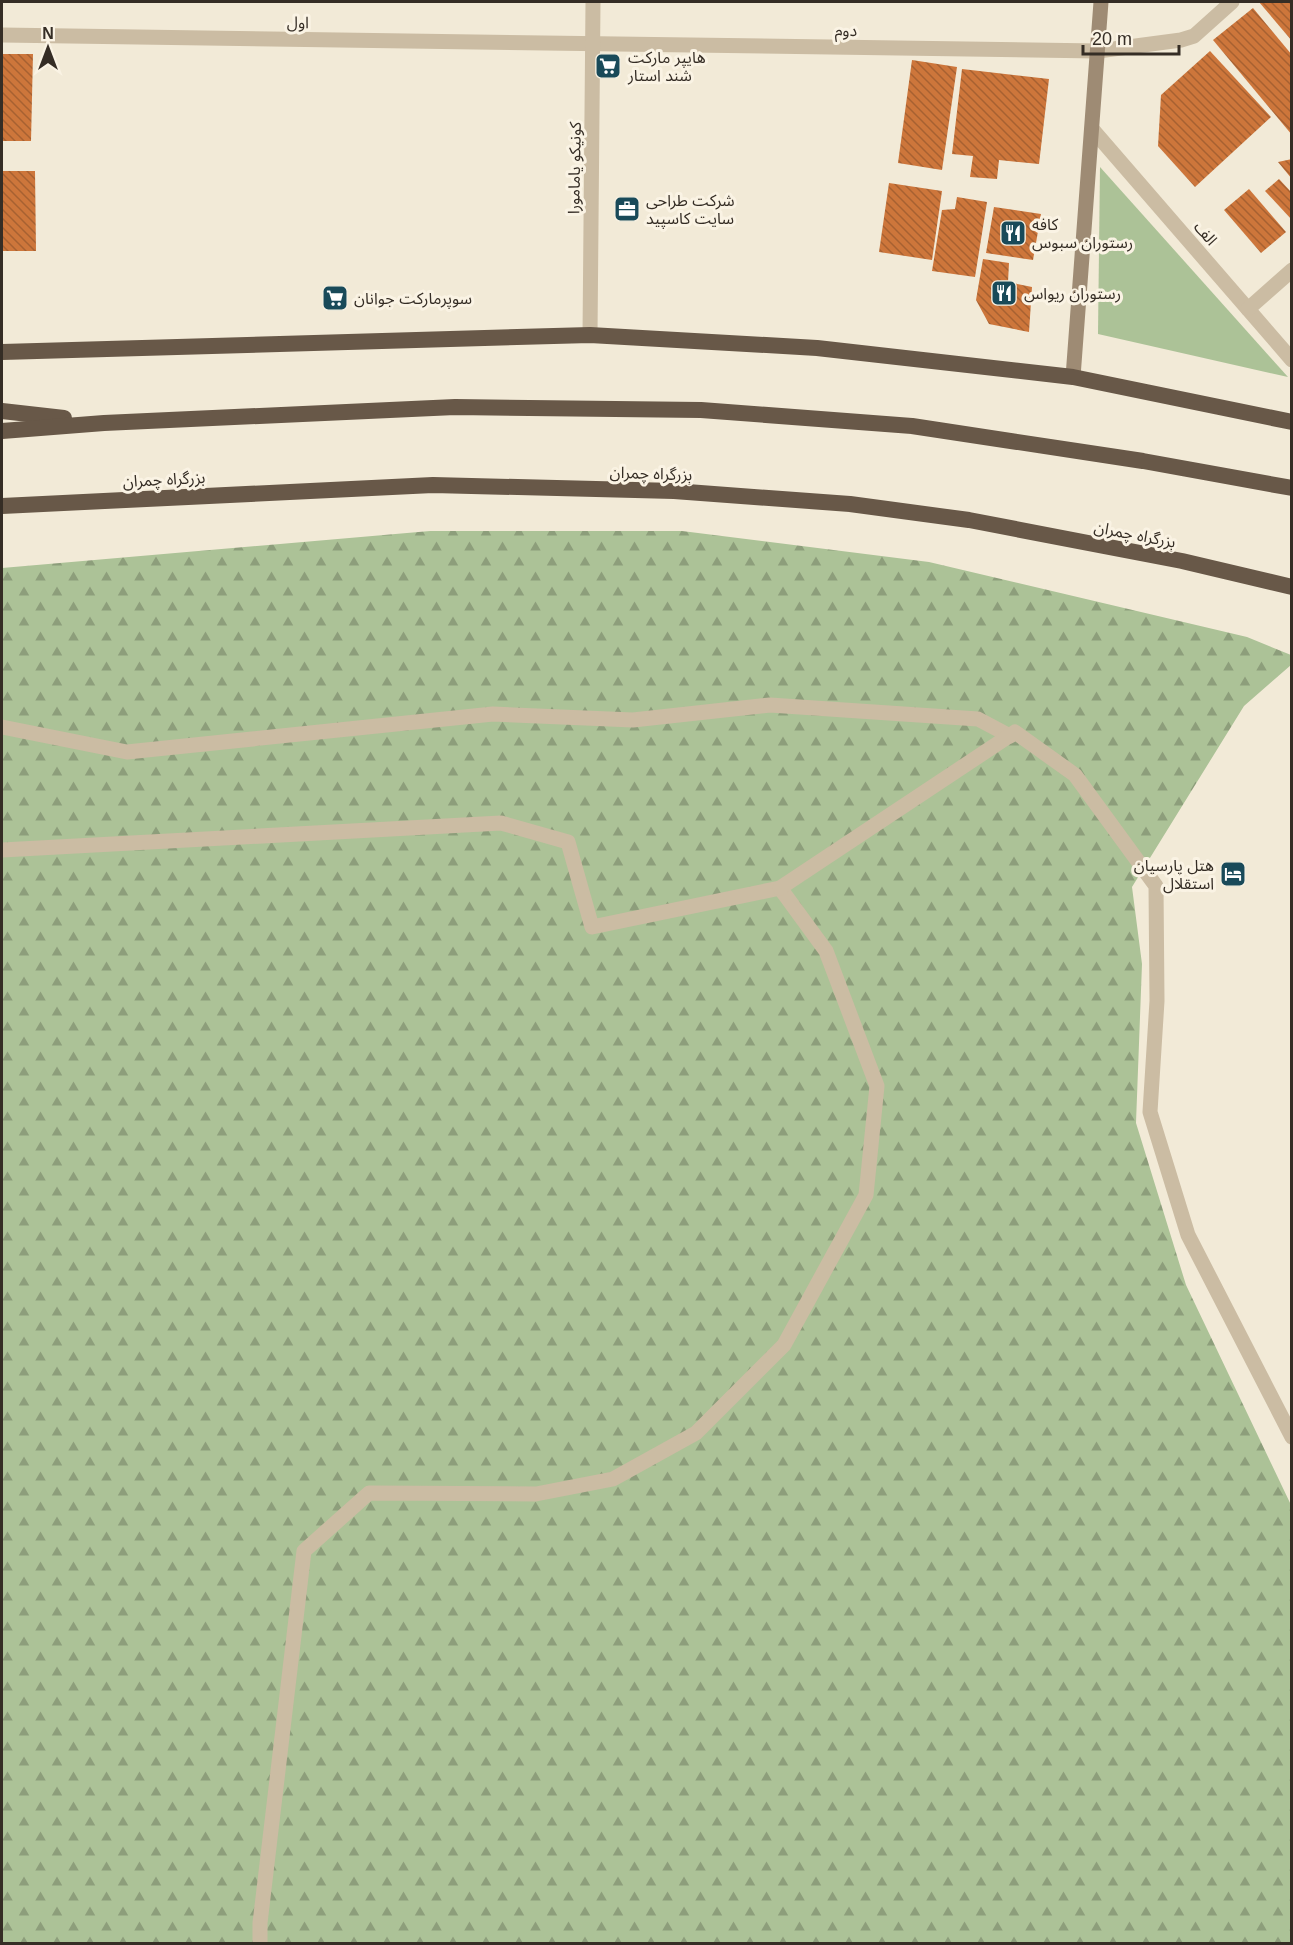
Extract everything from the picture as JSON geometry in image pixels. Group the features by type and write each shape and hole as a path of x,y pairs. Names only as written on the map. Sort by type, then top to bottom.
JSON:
{"highway":[{"path":"2,352 590,335 818,348 1073,377 1292,422"},
{"path":"2,431 104,423 455,407 701,410 912,426 1143,460 1292,488"},
{"path":"2,411 104,423"},
{"name":"بزرگراه چمران","path":"2,506 433,485 674,491 850,504 969,520 1182,561 1292,586"}],"main road":[{"path":"1073,377 1101,2"}],"street":[{"name":"کونیکو یامامورا","path":"590,335 593,2"},
{"name":"دوم","path":"593,44 1098,51 1174,41 1194,36 1232,2"},
{"name":"اول","path":"2,35 593,44"},
{"name":"الف","path":"1092,129 1292,360"},
{"path":"1248,309 1292,270"},
{"path":"2,727 127,753 494,714 633,720 770,705 978,719 1010,736"},
{"path":"2,850 501,823 568,842 592,927 780,888 1015,732 1075,775 1156,886 1157,1000 1150,1112 1188,1235 1292,1437"},
{"path":"260,1944 260,1923 304,1551 369,1493 536,1494 613,1479 696,1433 784,1345 866,1195 876,1086 826,951 780,888"}],"green space":[{"path":"1100,167 1288,377 1098,334"},
{"path":"430,531 682,531 929,562 1247,637 1291,655 1291,665 1244,706 1132,887 1142,964 1136,1123 1186,1285 1291,1505 1291,1943 2,1944 2,568"}],"building":[{"path":"1259,2 1292,2 1292,41"},
{"path":"1253,8 1292,55 1292,135 1213,40"},
{"path":"1210,51 1271,117 1195,187 1158,146 1161,95"},
{"path":"2,54 33,54 31,141 2,141"},
{"path":"912,60 957,67 942,170 898,163"},
{"path":"962,69 1049,79 1039,164 999,160 997,179 970,177 973,156 952,154"},
{"path":"1292,159 1292,179 1278,162"},
{"path":"2,171 35,171 36,251 2,251"},
{"path":"1279,179 1292,193 1292,220 1265,191"},
{"path":"889,183 942,191 932,260 879,252"},
{"path":"1249,189 1286,232 1261,253 1224,210"},
{"path":"957,197 987,202 975,277 932,271 942,210 955,209"},
{"name":"کافه رستوران سبوس","path":"994,207 1041,214 1033,260 986,253"},
{"name":"رستوران ریواس","path":"983,259 1009,263 1008,282 1032,287 1029,332 989,324 976,300"}],"place":[{"name":"هایپر مارکت شند استار","path":"608,66"},
{"name":"شرکت طراحی سایت کاسپید","path":"627,209"},
{"name":"کافه رستوران سبوس","path":"1013,233"},
{"name":"رستوران ریواس","path":"1004,293"},
{"name":"سوپرمارکت جوانان","path":"335,298"},
{"name":"هتل پارسیان استقلال","path":"1233,874"}]}
